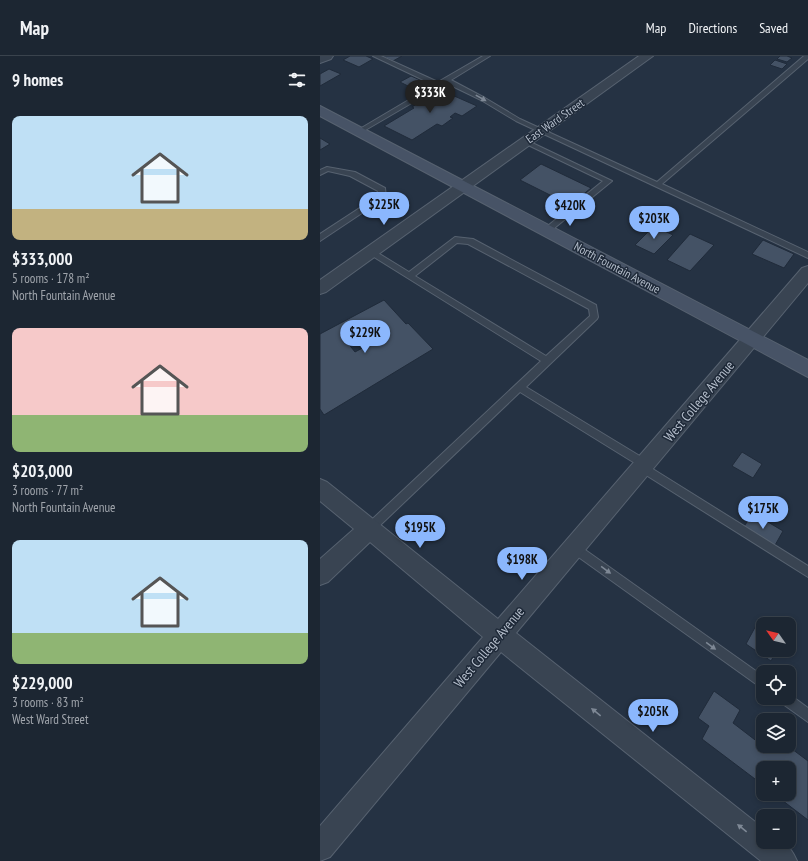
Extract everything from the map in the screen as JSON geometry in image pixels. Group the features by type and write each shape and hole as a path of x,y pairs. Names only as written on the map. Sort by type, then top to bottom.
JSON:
{"street":[{"path":"320,59 326,56"},
{"name":"East Ward Street","path":"320,288 647,56"},
{"name":"North Fountain Avenue","path":"320,110 808,369"},
{"name":"West College Avenue","path":"320,847 808,272"},
{"path":"320,488 499,635 783,861"},
{"path":"320,574 369,529"}],"lane":[{"path":"376,56 438,85"},
{"path":"657,185 808,56"},
{"path":"360,131 482,57"},
{"path":"446,80 541,131 808,255"},
{"path":"526,142 608,181 547,231"},
{"path":"320,174 327,169 352,174 382,190 382,197 320,238"},
{"path":"369,529 594,318 593,307 470,241 455,240 409,276"},
{"path":"370,252 547,361"},
{"path":"519,387 808,572"},
{"path":"574,547 756,678"},
{"path":"793,705 808,716"}],"building":[{"path":"350,56 366,56 373,59 359,67 343,60"},
{"path":"382,56 402,56 393,61"},
{"path":"780,56 792,58 787,62 777,59"},
{"path":"775,60 787,64 782,69 770,65"},
{"path":"329,69 341,74 320,86 320,74"},
{"path":"411,76 425,82 414,89 400,82"},
{"path":"436,88 477,106 462,116 455,113 450,117 453,118 442,126 437,124 412,140 384,126 414,108 412,107 423,100 419,98"},
{"path":"320,138 330,144 320,150"},
{"path":"541,164 591,188 570,205 520,180"},
{"path":"654,226 673,235 654,254 635,245"},
{"path":"690,234 714,245 690,271 667,260"},
{"path":"763,240 794,254 784,268 752,254"},
{"path":"384,300 406,324 408,323 433,349 324,415 320,409 320,334","holes":["380,325 388,334 355,352 347,342"]},
{"path":"742,452 762,464 753,478 732,466"},
{"path":"753,513 783,531 774,547 743,528"},
{"path":"756,626 756,651 746,644"},
{"path":"765,657 773,657 771,661"},
{"path":"714,691 740,710 733,723 756,741 756,753 796,752 808,761 808,820 796,811 796,809 794,809 783,801 796,801 796,761 756,761 756,780 702,739 709,726 698,718"}]}
